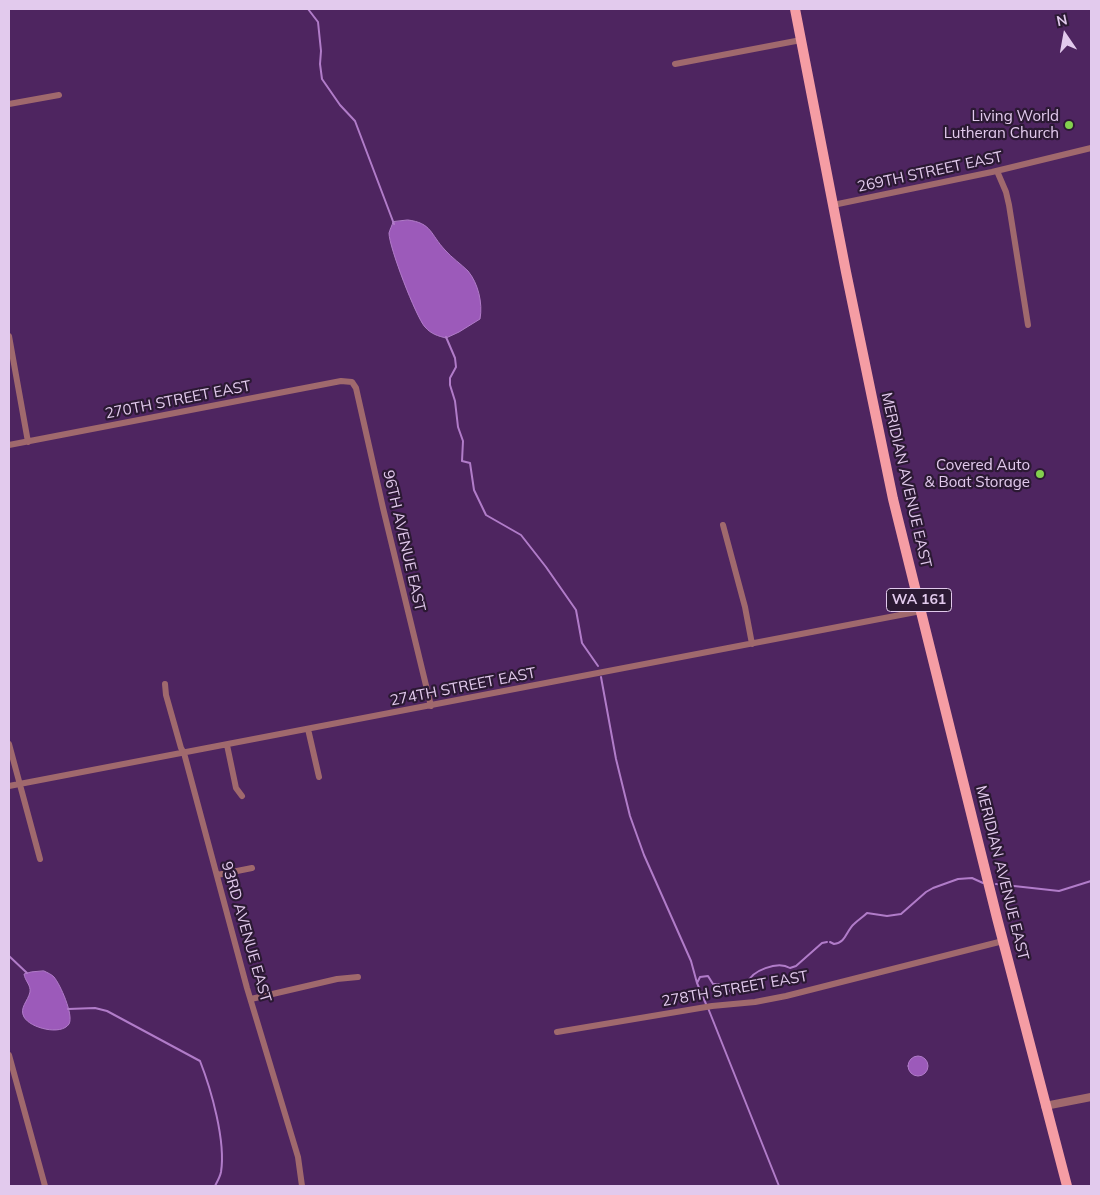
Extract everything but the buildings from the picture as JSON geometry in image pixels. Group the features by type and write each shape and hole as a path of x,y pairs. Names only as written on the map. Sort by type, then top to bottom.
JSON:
{"main road":[{"name":"MERIDIAN AVENUE EAST","path":"795,9 875,416 1003,941 1067,1186"}],"street":[{"path":"675,64 801,40"},
{"path":"9,104 59,95"},
{"name":"269TH STREET EAST","path":"833,205 997,171 1091,148"},
{"path":"997,171 1009,205 1028,325"},
{"path":"9,336 28,442"},
{"name":"270TH STREET EAST","path":"9,445 341,381 352,382"},
{"name":"96TH AVENUE EAST","path":"352,382 356,388 431,706"},
{"path":"722,525 745,607 752,644"},
{"name":"274TH STREET EAST","path":"9,786 922,611"},
{"name":"93RD AVENUE EAST","path":"165,684 166,694 184,753 251,999 298,1157 302,1186"},
{"path":"308,729 319,778"},
{"path":"9,744 40,859"},
{"path":"226,745 236,788 242,796"},
{"path":"217,875 252,868"},
{"name":"278TH STREET EAST","path":"557,1032 712,1006 755,1002 786,996 1003,941"},
{"path":"251,999 358,977"},
{"path":"9,1055 45,1186"},
{"path":"1045,1106 1091,1097"}],"shaded area":[{"path":"416,221 430,230 448,253 468,271 477,287 481,306 480,319 446,338 430,331 421,321 393,252 389,233 393,222"},
{"path":"44,971 52,975 57,981 70,1014 69,1024 59,1030 46,1029 32,1024 27,1021 23,1014 23,1008 30,992 30,987 24,974"},
{"path":"918,1056 925,1059 928,1066 925,1073 918,1076 911,1073 908,1066 911,1059"}],"waterway":[{"path":"308,9 318,22 322,79 340,105 355,121 394,224"},
{"path":"446,337 455,358 456,367 450,378 450,385 455,401 458,427 463,441 462,461 470,463 474,490 486,515 521,535 546,567 576,610 582,643 598,666"},
{"path":"601,677 616,759 630,816 644,855 691,961 697,983 706,1004"},
{"path":"830,942 834,944 841,941 851,927 867,913 887,916 901,914 926,892 958,879 972,878 983,883"},
{"path":"996,884 1059,891 1091,881"},
{"path":"697,983 700,977 708,976 713,984 721,984 731,992 747,984 754,975 766,968 772,966 790,968 796,966 822,943 827,942"},
{"path":"9,956 27,973"},
{"path":"68,1009 95,1008 107,1011 200,1061 217,1115 221,1146 221,1172 215,1186"},
{"path":"708,1008 779,1186"}],"place":[{"name":"Living World Lutheran Church","path":"1069,125"},
{"name":"Covered Auto & Boat Storage","path":"1040,474"}]}
